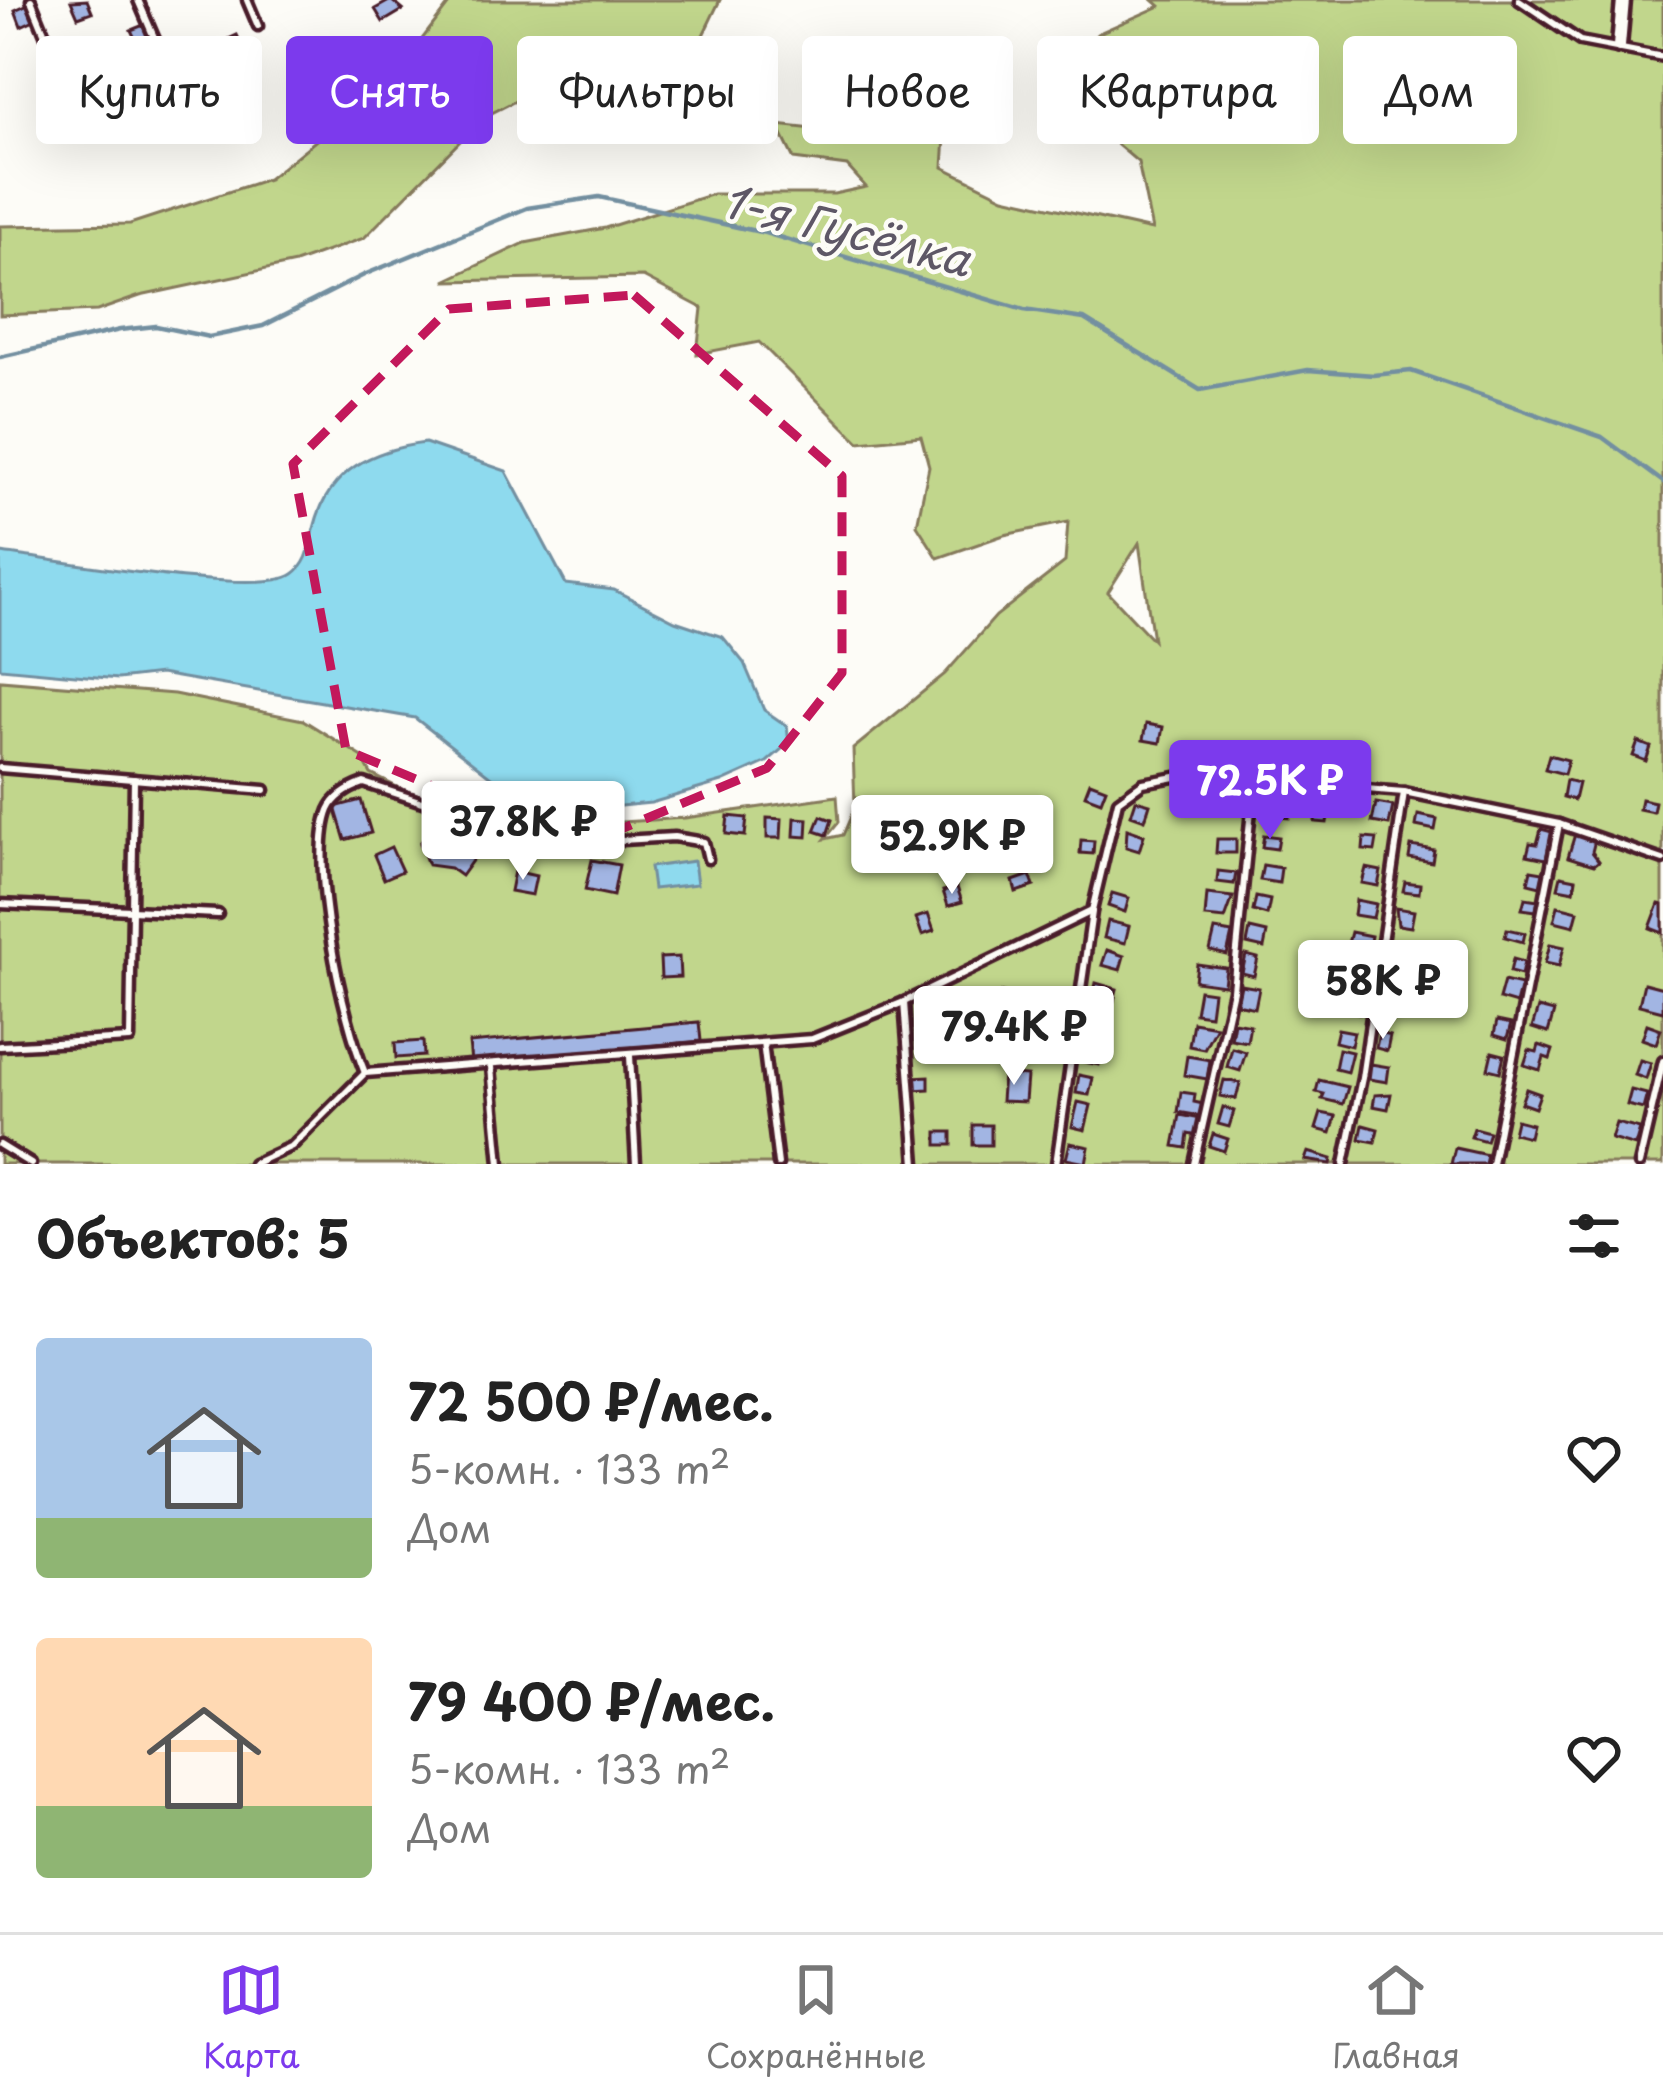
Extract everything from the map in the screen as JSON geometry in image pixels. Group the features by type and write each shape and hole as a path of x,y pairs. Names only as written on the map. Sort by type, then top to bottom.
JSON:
{"street":[{"path":"1619,46 1624,0"}],"lane":[{"path":"32,0 46,36"},
{"path":"138,0 153,36"},
{"path":"247,0 258,26"},
{"path":"1519,0 1580,41 1663,57"},
{"path":"0,769 265,790"},
{"path":"1059,1163 1092,911 1118,801 1143,783 1186,775 1404,792 1559,824 1663,860"},
{"path":"0,1046 130,1039 134,779"},
{"path":"1194,1164 1233,990 1254,780"},
{"path":"365,1073 352,1040 319,858 330,807 347,789 364,783 552,844 674,837 704,842 708,859"},
{"path":"1344,1164 1363,1078 1404,792"},
{"path":"1492,1164 1559,824"},
{"path":"0,904 218,914"},
{"path":"253,1164 292,1146 365,1073 812,1039 904,1002 1092,911"},
{"path":"904,1002 916,1164"},
{"path":"763,1043 778,1164"},
{"path":"630,1056 636,1164"},
{"path":"1639,1164 1663,1061"},
{"path":"490,1067 500,1164"},
{"path":"0,1145 31,1164"}],"highlighted area":[{"path":"634,295 842,476 842,673 767,768 578,847 346,750 293,464 449,309"}],"green space":[{"path":"452,0 720,0 703,36 517,36 517,100 493,112 493,36 424,36"},
{"path":"1153,0 1663,0 1663,1164 0,1164 0,680 174,694 303,720 361,756 371,774 411,794 557,826 685,818 837,796 839,822 825,839 843,835 855,807 853,749 945,674 996,616 1065,562 1068,522 1004,535 938,558 917,525 929,466 921,436 859,442 759,342 697,354 702,308 643,277 445,281 525,243 605,228 713,194 834,194 866,187 847,166 794,159 778,125 802,128 802,144 944,144 943,167 1004,197 1152,230 1138,162 1117,144 1319,144 1319,36 1097,34 1160,6","holes":["1139,543 1153,640 1108,592"]},
{"path":"312,144 457,144 364,238 295,263 140,296 97,311 0,315 0,226 130,224 268,179"}],"water":[{"path":"425,443 506,471 566,584 614,590 675,621 723,637 744,663 764,710 787,726 789,743 767,762 722,782 651,803 610,807 500,784 415,718 160,674 118,679 0,668 0,553 199,579 273,580 293,574 303,564 322,506 342,477 387,451"},
{"path":"694,861 697,884 653,889 650,867"}],"building":[{"path":"87,0 92,12 78,17 71,1"},
{"path":"391,0 403,10 383,22 375,9"},
{"path":"28,4 34,20 21,26 15,10"},
{"path":"146,24 151,36 134,36 131,30"},
{"path":"1146,724 1163,727 1160,743 1143,740"},
{"path":"1638,742 1651,747 1646,761 1633,756"},
{"path":"1549,755 1568,760 1564,774 1545,769"},
{"path":"1566,780 1578,783 1574,800 1563,797"},
{"path":"1090,782 1106,788 1101,801 1085,795"},
{"path":"1227,790 1242,791 1241,803 1226,802"},
{"path":"1641,799 1655,802 1653,812 1639,809"},
{"path":"361,800 371,833 345,840 335,807"},
{"path":"1136,800 1150,804 1145,820 1131,815"},
{"path":"1266,800 1291,802 1289,818 1265,816"},
{"path":"1317,802 1330,803 1327,823 1315,822"},
{"path":"1376,803 1393,806 1389,825 1372,822"},
{"path":"1418,815 1437,819 1435,830 1416,826"},
{"path":"728,816 747,818 745,836 726,834"},
{"path":"821,816 832,820 827,835 815,831"},
{"path":"767,818 782,819 781,838 767,838"},
{"path":"795,818 808,819 807,837 794,836"},
{"path":"434,825 455,826 464,846 476,855 461,876 450,868 428,865 420,843"},
{"path":"1127,829 1144,835 1139,851 1126,847"},
{"path":"1541,829 1552,832 1546,859 1527,855"},
{"path":"1575,834 1595,840 1592,852 1599,861 1594,865 1568,857"},
{"path":"1264,835 1279,837 1277,849 1262,847"},
{"path":"1364,838 1377,839 1375,851 1363,850"},
{"path":"1217,839 1236,839 1236,853 1216,853"},
{"path":"1081,840 1094,841 1093,854 1080,853"},
{"path":"1411,846 1434,850 1432,862 1409,858"},
{"path":"391,847 402,871 384,879 374,855"},
{"path":"592,860 619,865 613,896 585,890"},
{"path":"955,861 958,877 946,880 942,863"},
{"path":"1263,865 1281,868 1279,883 1260,880"},
{"path":"1366,868 1381,871 1378,886 1362,883"},
{"path":"1531,870 1543,872 1540,886 1528,883"},
{"path":"514,871 536,876 532,895 510,891"},
{"path":"1218,871 1236,873 1234,884 1217,882"},
{"path":"1030,875 1034,886 1016,892 1013,881"},
{"path":"1561,876 1576,879 1574,891 1558,888"},
{"path":"1405,882 1420,884 1419,893 1403,891"},
{"path":"957,887 962,902 948,906 943,891"},
{"path":"1112,893 1129,898 1125,912 1108,906"},
{"path":"1207,894 1233,897 1225,919 1205,917"},
{"path":"1256,897 1270,900 1267,915 1253,911"},
{"path":"1525,898 1538,900 1536,911 1522,909"},
{"path":"1356,900 1376,904 1373,918 1354,915"},
{"path":"1659,904 1663,905 1663,933 1650,928"},
{"path":"1558,906 1578,911 1574,926 1554,921"},
{"path":"1396,908 1414,911 1411,927 1398,925"},
{"path":"928,914 934,931 922,935 916,918"},
{"path":"1108,921 1129,926 1125,943 1104,938"},
{"path":"1250,929 1267,933 1264,948 1247,944"},
{"path":"1507,929 1525,933 1523,942 1505,937"},
{"path":"1215,930 1232,933 1227,955 1210,951"},
{"path":"1351,932 1371,936 1368,951 1347,947"},
{"path":"1398,940 1410,942 1407,956 1396,954"},
{"path":"1550,944 1564,947 1559,966 1545,963"},
{"path":"1107,950 1124,956 1120,970 1102,965"},
{"path":"1246,955 1258,958 1254,976 1242,973"},
{"path":"679,957 680,977 661,978 660,958"},
{"path":"1513,959 1524,962 1521,975 1510,972"},
{"path":"1350,960 1365,964 1361,984 1346,981"},
{"path":"1197,964 1226,968 1224,985 1195,981"},
{"path":"1391,977 1405,979 1403,991 1389,989"},
{"path":"1504,981 1521,985 1516,1004 1499,999"},
{"path":"1096,983 1117,989 1114,1001 1093,996"},
{"path":"1644,983 1663,988 1663,1011 1639,1005"},
{"path":"1241,985 1259,988 1255,1008 1237,1004"},
{"path":"1058,990 1073,993 1068,1021 1048,1018"},
{"path":"1199,990 1213,992 1210,1015 1195,1013"},
{"path":"1002,992 1015,994 1011,1010 999,1007"},
{"path":"1345,996 1361,998 1359,1013 1343,1011"},
{"path":"937,1000 939,1012 922,1015 920,1003"},
{"path":"1385,1003 1401,1005 1399,1018 1383,1016"},
{"path":"1538,1008 1554,1012 1548,1033 1532,1028"},
{"path":"1089,1012 1105,1016 1097,1033 1085,1030"},
{"path":"1497,1021 1511,1024 1507,1039 1494,1035"},
{"path":"699,1022 701,1041 471,1062 469,1043"},
{"path":"1193,1022 1216,1026 1204,1049 1189,1046"},
{"path":"1234,1022 1250,1025 1247,1042 1231,1039"},
{"path":"1647,1024 1661,1029 1656,1044 1642,1039"},
{"path":"1338,1029 1354,1032 1351,1046 1335,1042"},
{"path":"1379,1033 1390,1036 1387,1051 1376,1048"},
{"path":"423,1041 424,1056 396,1058 395,1043"},
{"path":"1083,1044 1103,1048 1099,1065 1080,1061"},
{"path":"1539,1045 1553,1050 1550,1059 1544,1057 1540,1070 1524,1065 1529,1050 1537,1052"},
{"path":"1023,1047 1048,1049 1046,1062 1022,1059"},
{"path":"1232,1048 1246,1052 1240,1071 1227,1067"},
{"path":"1339,1049 1352,1052 1347,1072 1335,1069"},
{"path":"1492,1052 1504,1055 1500,1072 1488,1069"},
{"path":"1187,1056 1210,1060 1207,1079 1184,1075"},
{"path":"1640,1060 1651,1063 1646,1079 1635,1075"},
{"path":"1371,1064 1389,1067 1387,1082 1369,1079"},
{"path":"1003,1074 1027,1076 1025,1102 1001,1101"},
{"path":"1079,1075 1093,1078 1089,1095 1076,1093"},
{"path":"929,1076 929,1089 913,1090 912,1077"},
{"path":"1224,1080 1240,1083 1236,1099 1220,1096"},
{"path":"1319,1080 1348,1087 1343,1104 1322,1099 1324,1094 1316,1092"},
{"path":"1526,1089 1540,1094 1535,1108 1521,1103"},
{"path":"1631,1090 1647,1094 1643,1109 1627,1105"},
{"path":"1181,1092 1195,1094 1194,1102 1203,1104 1201,1116 1178,1112"},
{"path":"1391,1094 1388,1109 1373,1106 1375,1095"},
{"path":"1078,1102 1091,1105 1085,1130 1072,1127"},
{"path":"1223,1107 1234,1111 1229,1127 1218,1124"},
{"path":"1321,1113 1336,1116 1331,1133 1316,1129"},
{"path":"1180,1115 1201,1119 1198,1136 1188,1134 1186,1148 1174,1146"},
{"path":"1516,1120 1532,1124 1529,1137 1513,1133"},
{"path":"1616,1123 1640,1129 1635,1146 1611,1139"},
{"path":"973,1125 991,1125 991,1145 973,1145"},
{"path":"1363,1125 1378,1129 1375,1142 1360,1139"},
{"path":"1474,1128 1489,1132 1486,1141 1471,1137"},
{"path":"937,1132 952,1132 952,1145 937,1145"},
{"path":"1213,1134 1228,1139 1224,1151 1209,1146"},
{"path":"1070,1143 1089,1147 1086,1163 1066,1159"},
{"path":"1455,1148 1487,1155 1485,1164 1451,1164"},
{"path":"1308,1152 1332,1159 1331,1164 1305,1160"}],"waterway":[{"name":"1-я Гусёлка","path":"0,357 120,330 156,326 209,337 263,326 366,274 527,208 599,197 765,233 1024,310 1084,319 1200,390 1308,370 1374,375 1411,371 1602,437 1663,482"}]}
